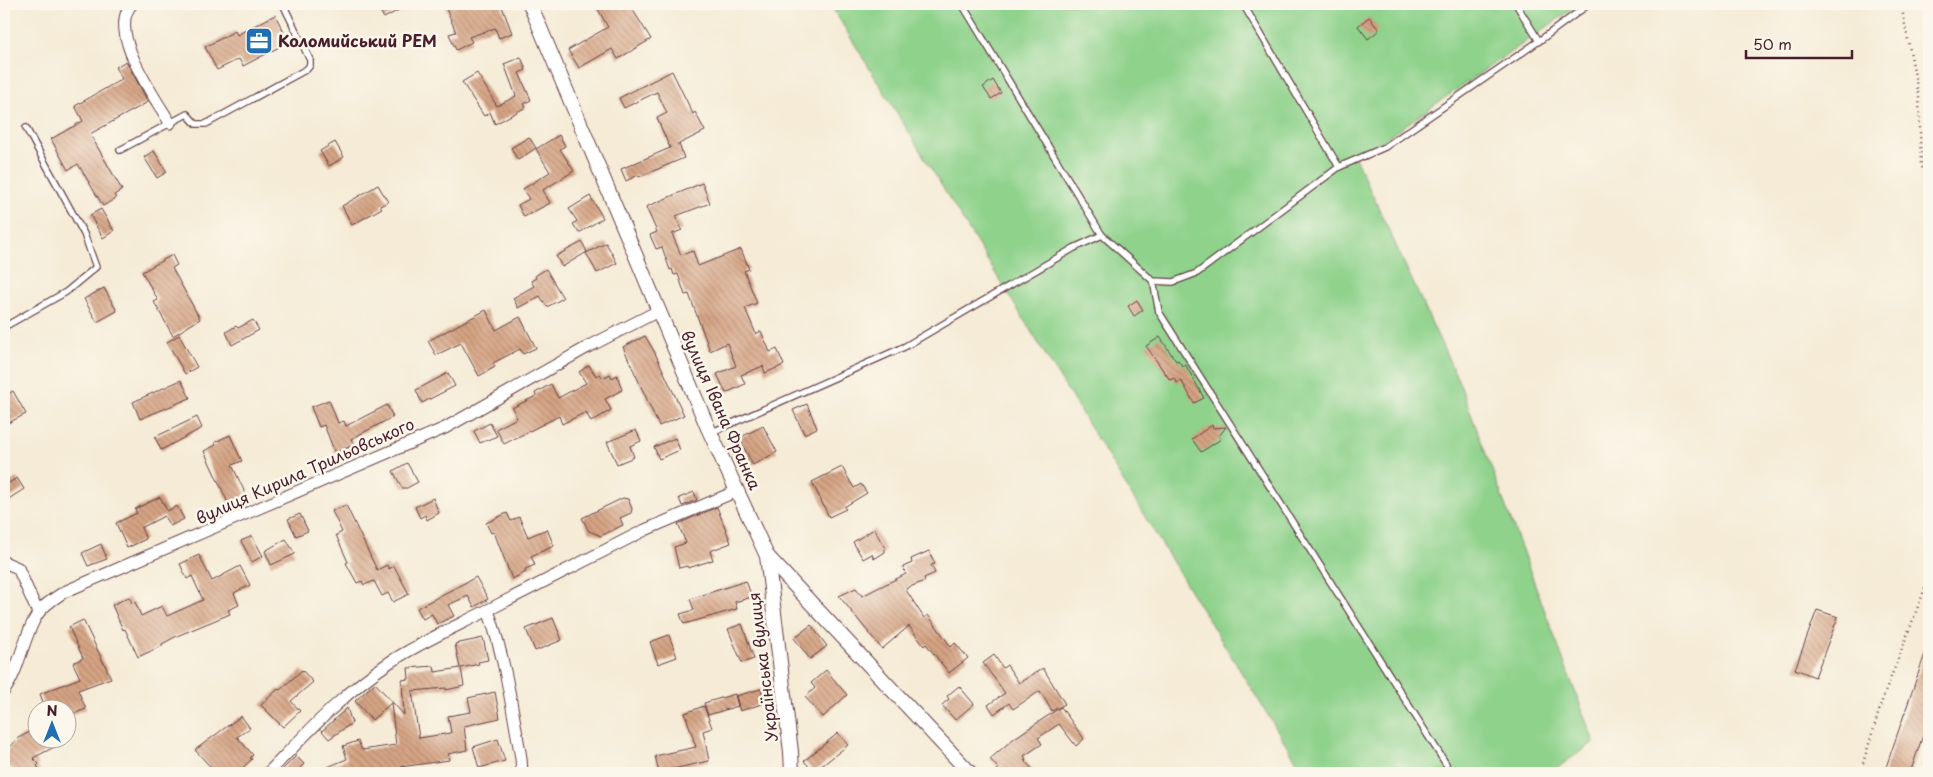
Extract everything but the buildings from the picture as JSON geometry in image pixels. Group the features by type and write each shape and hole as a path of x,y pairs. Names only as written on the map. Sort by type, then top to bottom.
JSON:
{"street":[{"path":"132,4 127,9 125,18 125,31 131,56 170,123"},
{"name":"вулиця Івана Франка","path":"530,4 710,433 767,556 970,773"},
{"name":"вулиця Кирила Трильовського","path":"4,691 9,684 38,613 64,592 445,428 586,348 658,311"},
{"path":"268,773 327,712 375,673 412,649 646,530 737,491"},
{"name":"Українська вулиця","path":"767,556 792,773"},
{"path":"4,562 18,568 38,613"},
{"path":"488,610 498,639 521,758 522,773"}],"lane":[{"path":"120,150 187,114 196,124 203,125 306,70 310,65 310,60 283,4"},
{"path":"962,4 1102,235 1153,281 1159,312 1446,764"},
{"path":"1243,4 1340,167"},
{"path":"1516,4 1540,41"},
{"path":"1153,281 1173,282 1197,273 1340,167 1385,147 1540,41 1589,4"},
{"path":"4,327 66,292 96,267 84,234 26,128"},
{"path":"710,433 904,347 1074,248 1102,235"}],"path":[{"path":"1901,4 1919,97 1921,165 1929,179"},
{"path":"1860,773 1883,698 1929,578"}],"green space":[{"path":"830,4 1580,4 1381,142 1354,155 1459,382 1594,742 1550,773 1304,773"}],"place":[{"name":"Коломийський РЕМ","path":"259,41"}]}
